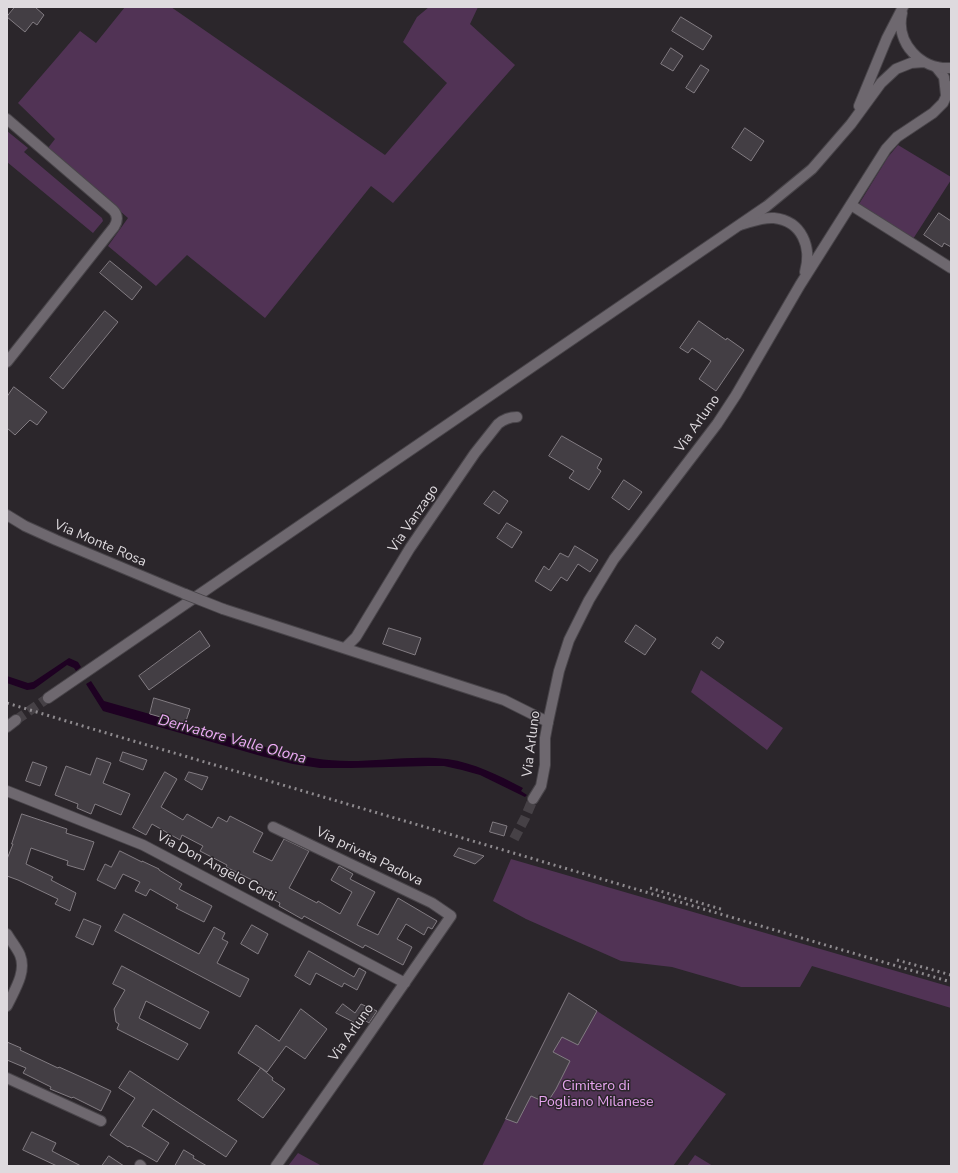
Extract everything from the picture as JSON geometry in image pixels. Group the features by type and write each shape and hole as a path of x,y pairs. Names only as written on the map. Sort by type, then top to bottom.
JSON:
{"street":[{"path":"903,7 901,18 902,31 906,44 914,54 924,62 936,67 951,68"},
{"path":"851,124 887,38 903,7"},
{"path":"48,698 767,206 812,169 851,124 881,83 896,69 911,63 924,62"},
{"name":"Via Arluno","path":"533,799 541,786 545,765 545,738 559,671 569,640 589,600 614,559 717,424 800,285 886,149 898,137 933,113 943,103 948,91 944,77 936,67"},
{"path":"7,119 113,210 117,220 114,227 7,362"},
{"path":"851,205 951,268"},
{"path":"740,225 765,218 775,218 785,221 793,226 800,233 808,252 808,262 800,285"},
{"name":"Via Vanzago","path":"345,648 356,637 410,548 475,453 498,424 510,417 517,417"},
{"name":"Via Monte Rosa","path":"7,515 24,526 184,594 224,609 345,648"},
{"path":"345,648 504,700 548,722"},
{"path":"7,727 16,720"},
{"name":"Via Don Angelo Corti","path":"8,794 143,845 405,983"},
{"name":"Via privata Padova","path":"273,827 432,903 451,916"},
{"name":"Via Arluno","path":"276,1166 451,916"},
{"path":"7,934 20,956 22,967 20,978 7,1006"},
{"path":"7,1078 101,1121"}],"green space":[{"path":"125,7 171,7 385,155 447,83 403,42 417,17 429,7 478,7 470,24 515,65 393,203 371,186 265,318 187,255 156,286 108,246 128,218 48,148 55,139 18,103 80,31 96,43"},
{"path":"7,131 28,148 24,152 102,218 103,221 93,233 7,162"},
{"path":"898,145 951,177 951,180 913,239 859,204 888,157"},
{"path":"701,670 783,728 767,750 691,692"},
{"path":"511,859 951,987 951,1008 812,966 800,987 741,987 672,967 621,961 526,919 493,901"},
{"name":"Cimitero di Pogliano Milanese","path":"569,993 726,1094 673,1166 482,1166"},
{"path":"298,1153 322,1166 288,1166"},
{"path":"695,1155 713,1166 687,1166"}],"water":[{"path":"69,658 78,662 81,667 76,671 74,668 67,665 34,689 27,690 7,683 7,676 28,683 33,682"},
{"name":"Derivatore Valle Olona","path":"91,681 104,701 280,751 314,758 340,761 410,758 447,759 467,763 495,774 523,788 521,791 527,795 525,797 480,775 444,766 320,768 293,764 261,756 103,711 86,684"}],"building":[{"path":"15,7 35,7 44,15 37,25 33,22 25,32 7,17"},
{"path":"681,17 712,36 703,50 672,31"},
{"path":"671,48 683,56 673,71 661,64"},
{"path":"701,65 709,70 694,93 686,88"},
{"path":"745,128 764,141 751,161 732,148"},
{"path":"939,213 951,221 951,247 944,243 942,247 924,235"},
{"path":"110,261 142,287 132,300 100,273"},
{"path":"105,311 118,322 63,389 50,378"},
{"path":"699,321 726,340 727,338 744,350 716,391 699,379 711,361 692,348 688,353 680,348"},
{"path":"14,387 47,412 37,425 30,420 15,435 7,428 7,397"},
{"path":"562,436 602,459 597,468 601,471 589,490 569,478 574,471 549,456"},
{"path":"624,480 642,492 629,510 612,498"},
{"path":"494,491 508,501 499,514 484,504"},
{"path":"507,523 522,532 512,548 497,538"},
{"path":"575,546 598,560 590,572 578,564 567,581 561,577 551,591 535,581 544,566 549,570 560,553 568,557"},
{"path":"636,625 656,639 645,655 625,642"},
{"path":"389,628 421,638 415,655 383,644"},
{"path":"200,631 210,646 149,690 139,676"},
{"path":"717,637 724,642 719,649 712,644"},
{"path":"154,698 190,709 185,724 150,714"},
{"path":"123,752 147,760 143,770 120,761"},
{"path":"97,758 111,763 103,783 130,794 121,815 95,804 91,814 77,808 78,804 55,795 66,766 90,775"},
{"path":"33,762 47,767 40,786 26,781"},
{"path":"165,772 177,779 161,807 183,820 187,814 212,828 218,817 227,822 230,816 263,833 253,852 272,861 284,839 309,851 289,888 317,903 318,901 340,914 352,892 331,880 339,866 353,874 350,879 375,892 357,925 378,935 398,898 437,921 432,929 428,927 424,935 406,924 397,939 412,947 403,965 365,945 363,948 304,916 302,919 279,906 280,903 256,890 260,884 226,867 227,865 200,851 203,846 182,835 180,840 152,824 146,835 133,828"},
{"path":"189,772 208,777 202,790 185,780"},
{"path":"22,814 67,829 66,833 94,842 84,870 67,865 68,861 31,848 26,864 53,877 51,880 76,893 70,911 55,904 58,899 7,876 7,859"},
{"path":"493,822 507,826 504,836 490,832"},
{"path":"459,848 484,856 475,864 454,856"},
{"path":"120,851 159,869 182,884 179,889 212,906 204,922 176,908 178,905 150,889 146,896 135,891 140,882 123,874 115,889 97,880 105,864 111,867"},
{"path":"124,914 199,954 214,927 225,933 222,939 228,942 217,963 249,979 240,997 115,931"},
{"path":"84,919 101,926 93,945 76,937"},
{"path":"252,925 268,934 258,954 241,944"},
{"path":"309,951 354,977 359,968 366,972 357,990 344,983 342,987 316,973 310,985 295,976"},
{"path":"122,966 209,1012 200,1029 146,1001 139,1018 188,1044 178,1060 117,1029 119,1024 116,1022 114,1009 125,990 113,984"},
{"path":"569,993 597,1011 578,1045 562,1037 553,1052 570,1061 547,1103 531,1096 517,1123 506,1119"},
{"path":"343,1004 355,1013 361,1004 377,1011 369,1023 363,1019 359,1025 336,1013"},
{"path":"301,1009 327,1029 305,1059 286,1046 267,1072 238,1053 256,1025 279,1041"},
{"path":"7,1042 21,1048 20,1050 58,1068 59,1067 111,1091 101,1111 73,1097 72,1098 50,1089 51,1087 23,1073 26,1068 7,1060"},
{"path":"261,1068 273,1078 272,1080 285,1089 263,1118 238,1100"},
{"path":"130,1071 237,1141 226,1157 153,1109 142,1126 169,1143 157,1162 129,1146 128,1147 110,1135 135,1098 119,1088"},
{"path":"32,1132 56,1143 52,1151 81,1166 57,1166 23,1150"},
{"path":"184,1150 194,1156 193,1158 207,1166 175,1166"},
{"path":"109,1156 124,1166 102,1166"}],"tunnel":[{"path":"16,720 48,698"},
{"path":"514,839 533,799"}],"railway":[{"path":"7,703 951,982"},
{"path":"650,888 724,910"},
{"path":"897,960 951,975"}]}
